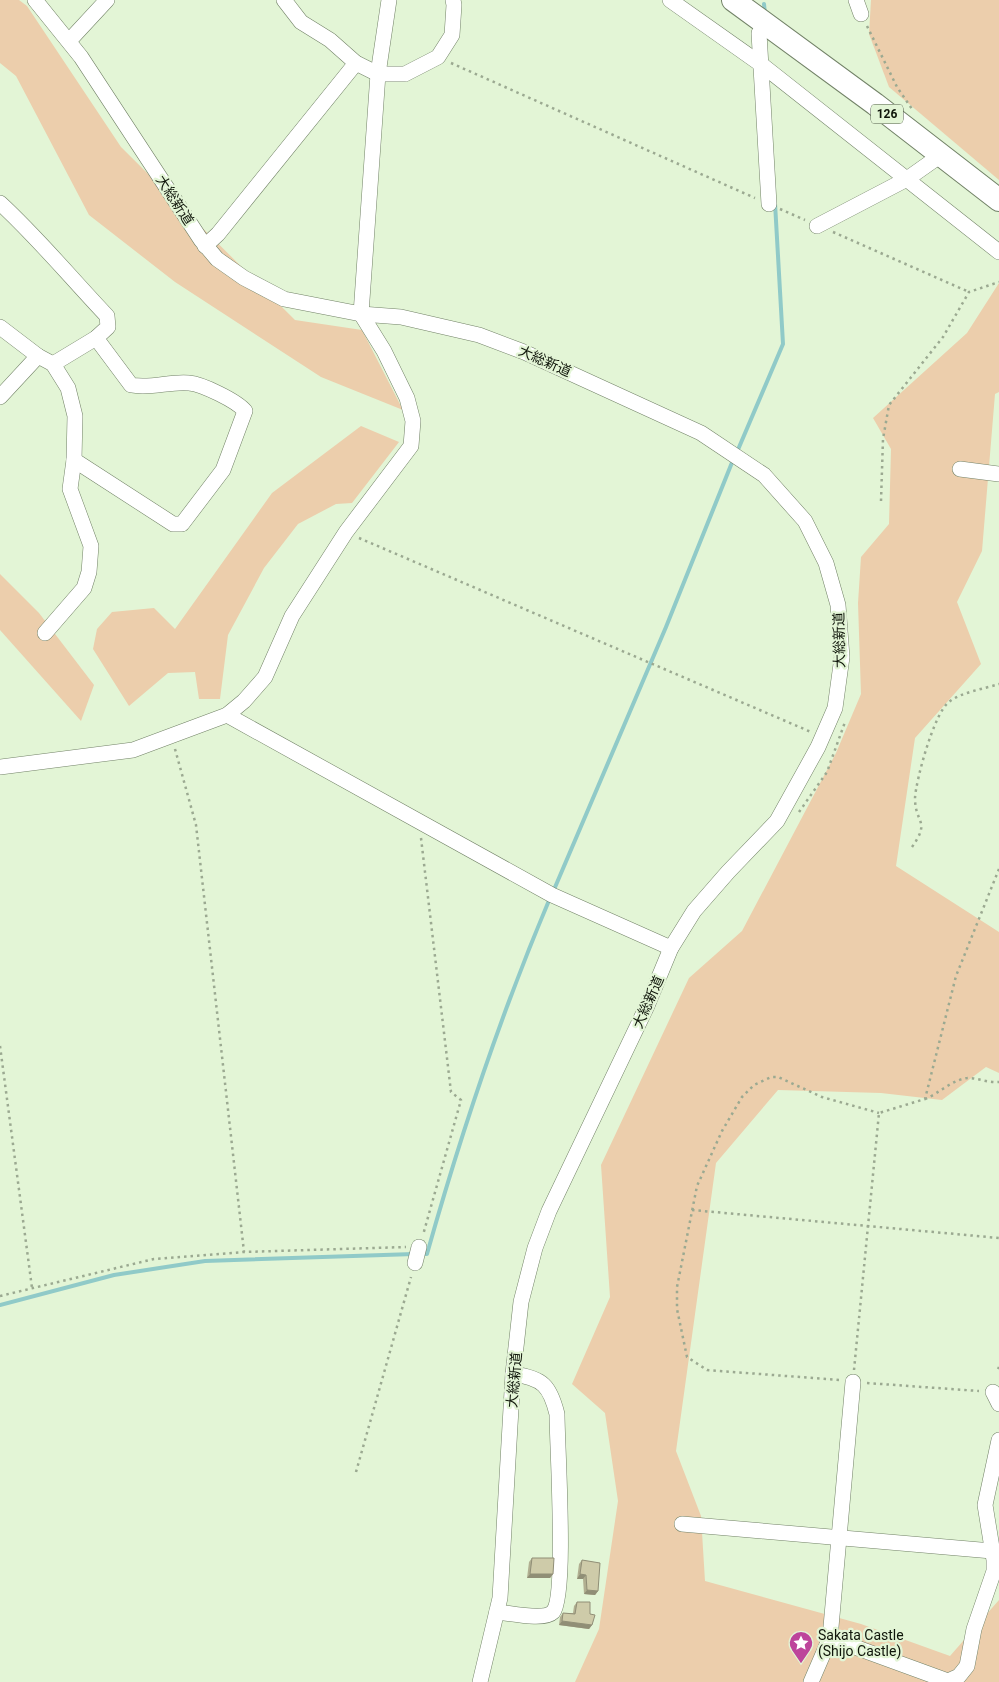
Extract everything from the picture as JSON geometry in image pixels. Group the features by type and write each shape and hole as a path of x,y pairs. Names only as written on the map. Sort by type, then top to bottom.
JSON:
{"highway":[{"name":"126","path":"733,0 763,27 941,155 999,200"}],"street":[{"name":"大総新道","path":"35,0 69,40 217,260 244,278 284,298 361,314 401,317 479,336 524,352 702,434 764,475 805,521 826,563 838,605 842,656 835,708 822,737 777,821 694,911 671,948 647,1006 549,1211 535,1248 521,1302 513,1374 500,1598 480,1682"},
{"path":"69,40 107,0"},
{"path":"284,0 301,22 330,40 356,63 378,74 405,74 438,57 452,35 453,0"},
{"path":"0,767 133,750 228,715 244,701 265,677 292,616 346,532 411,446 413,421 407,398 388,359 361,314 378,74 389,0"},
{"path":"670,0 762,65 999,252"},
{"path":"763,27 762,65 769,204"},
{"path":"206,246 218,234 356,63"},
{"path":"818,226 907,179 941,155"},
{"path":"0,203 28,230 57,264 107,316 108,327 96,338 53,364"},
{"path":"0,327 38,356 53,364 68,388 75,416 74,460 70,489 91,546 89,572 84,588 45,633"},
{"path":"74,460 172,524 182,524 223,470 245,411 239,403 191,383 141,387 131,385 96,338"},
{"path":"0,397 38,356"},
{"path":"960,469 999,474"},
{"path":"228,715 552,894 671,948"},
{"path":"415,1263 419,1247"},
{"path":"497,1612 545,1617 553,1612 557,1604 560,1559 557,1414 550,1390 539,1381 513,1374"},
{"path":"811,1682 830,1638 853,1382"},
{"path":"830,1638 948,1681 959,1676 967,1666 974,1629 994,1571 985,1505 999,1440"},
{"path":"682,1524 839,1536 992,1551"}],"path":[{"path":"858,7 897,87 913,111"},
{"path":"438,57 969,292"},
{"path":"881,501 883,439 890,405 943,337 969,292 999,282"},
{"path":"346,532 822,737"},
{"path":"912,848 923,828 921,818 916,809 915,796 931,732 938,717 953,700 999,684"},
{"path":"795,817 828,772 848,715"},
{"path":"171,736 196,825 244,1252"},
{"path":"0,1296 154,1259 244,1252 419,1247 462,1100 451,1092 419,822"},
{"path":"925,1099 956,976 999,869"},
{"path":"0,1046 32,1288"},
{"path":"996,1398 853,1382 707,1370 686,1357 677,1309 677,1287 697,1186 732,1112 748,1090 763,1079 778,1078 822,1097 878,1113 925,1099 958,1081 968,1078 986,1082 999,1082"},
{"path":"853,1382 878,1113"},
{"path":"691,1210 999,1238"},
{"path":"356,1472 415,1263"}],"shaded area":[{"path":"0,0 19,0 27,6 121,147 295,320 362,330 403,410 321,377 175,282 89,215 16,76 0,63"},
{"path":"871,0 999,0 999,180 889,87 869,34"},
{"path":"999,283 999,392 995,394 982,551 957,602 981,664 915,738 896,866 999,932 999,1073 986,1067 942,1100 881,1093 778,1090 716,1163 676,1451 701,1516 705,1581 861,1624 950,1656 999,1600 999,1682 575,1682 599,1629 618,1501 605,1413 572,1384 610,1297 601,1165 689,978 742,931 836,753 861,694 858,603 861,557 889,524 891,449 873,418 967,333"},
{"path":"361,426 399,442 352,503 336,504 298,524 264,568 228,635 220,699 199,699 195,672 168,673 129,706 93,649 97,629 112,612 154,608 175,629 272,493"},
{"path":"0,574 39,613 94,685 81,721 0,630"}],"building":[{"path":"532,1558 554,1558 553,1574 530,1574"},
{"path":"582,1560 600,1563 598,1591 587,1590 586,1575 580,1574"},
{"path":"577,1602 590,1602 590,1614 595,1615 592,1625 562,1621 563,1613 575,1614"}],"waterway":[{"path":"764,4 765,14"},
{"path":"737,452 783,344 775,203"},
{"path":"553,892 666,627 733,460"},
{"path":"421,1254 427,1254 483,1074 550,898"},
{"path":"0,1305 114,1275 205,1261 414,1254"}],"place":[{"name":"Sakata Castle (Shijo Castle)","path":"801,1664"}]}
